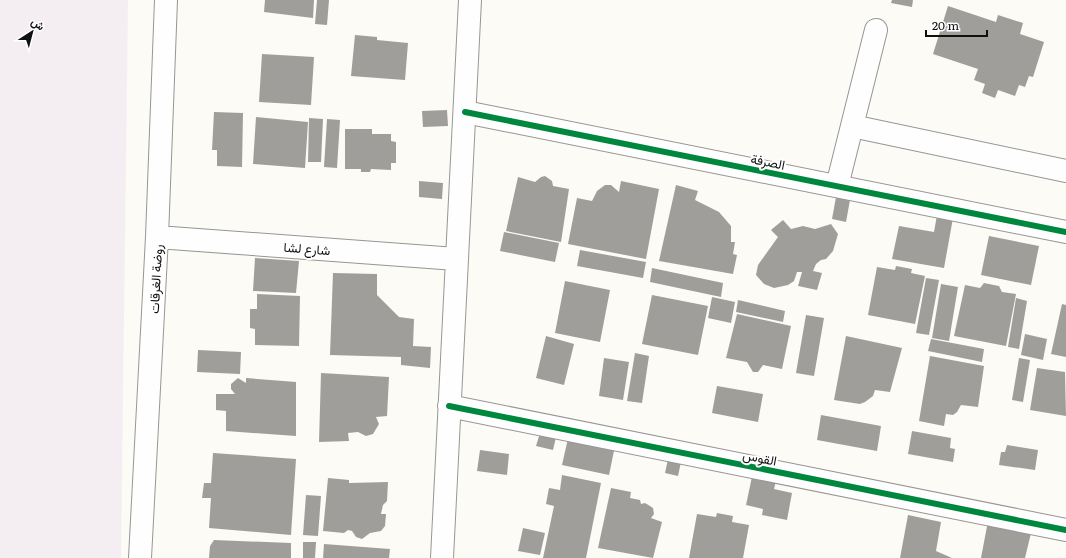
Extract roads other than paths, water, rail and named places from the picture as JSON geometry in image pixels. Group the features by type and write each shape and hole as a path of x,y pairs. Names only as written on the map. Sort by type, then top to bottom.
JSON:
{"street":[{"name":"روضة الغرقات","path":"140,558 157,237 166,0"},
{"path":"442,558 470,0"},
{"path":"837,186 876,30"},
{"name":"الصرفة","path":"465,112 1066,232"},
{"path":"852,126 1065,167"},
{"name":"شارع لشا","path":"157,237 456,259"},
{"name":"القوس","path":"449,406 1066,530"}]}
